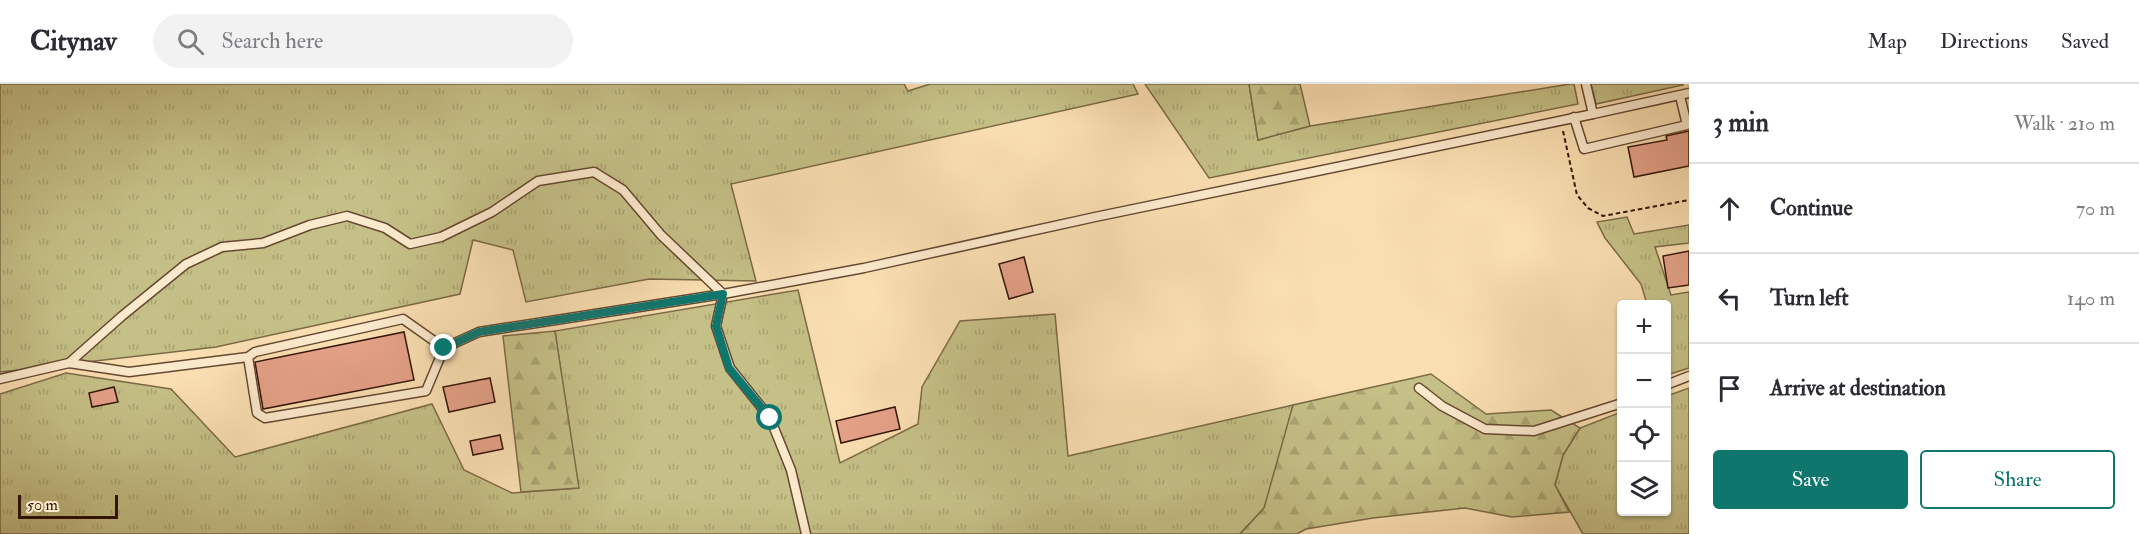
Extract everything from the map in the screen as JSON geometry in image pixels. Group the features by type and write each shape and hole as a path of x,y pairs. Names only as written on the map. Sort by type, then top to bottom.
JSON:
{"lane":[{"path":"1586,84 1593,114"},
{"path":"248,357 257,413 266,417 426,391 444,348 479,332 723,294 864,268 1095,217 1684,94 1687,125 1584,149 1575,117"},
{"path":"69,363 186,264 222,247 263,243 310,225 347,216 385,228 410,244 441,237 492,212 538,181 594,172 623,190 661,235 723,294"},
{"path":"723,294 716,326 729,368 770,418 791,470 806,534"},
{"path":"0,379 69,363 129,372 248,357 255,352 403,319 444,348"},
{"path":"1671,383 1689,376"},
{"path":"1419,388 1442,406 1485,429 1534,431 1617,405"}],"path":[{"path":"1560,120 1577,195 1588,208 1603,216 1689,200"}],"green space":[{"path":"0,84 904,84 908,91 930,84 1133,84 1138,94 731,184 756,281 649,279 526,302 513,250 473,240 460,294 216,347 0,372"},
{"path":"1145,84 1249,84 1258,140 1310,126 1570,84 1574,84 1578,104 1209,178"},
{"path":"1249,84 1300,84 1310,126 1258,140"},
{"path":"1591,84 1683,84 1683,85 1596,104"},
{"path":"1627,217 1634,234 1689,225 1689,243 1655,247 1671,295 1689,292 1689,368 1671,374 1671,300 1646,300 1641,284 1605,238 1597,222"},
{"path":"798,290 840,463 918,424 922,387 960,321 1055,314 1068,456 1293,405 1269,503 1240,534 0,534 0,394 66,373 171,389 235,457 432,404 464,470 512,493 578,488 555,331"},
{"path":"555,331 579,488 521,492 503,336"},
{"path":"1431,374 1486,414 1551,410 1580,428 1563,455 1555,485 1569,512 1512,517 1465,508 1373,518 1306,529 1297,534 1240,534 1264,508 1293,405"},
{"path":"1689,388 1689,534 1583,534 1555,485 1563,455 1580,428 1617,414 1617,516 1671,516 1671,395"}],"building":[{"path":"1689,131 1689,166 1634,177 1628,147 1667,140 1666,136"},
{"path":"1689,251 1689,285 1668,288 1663,256"},
{"path":"1024,257 1033,292 1009,299 999,264"},
{"path":"404,332 414,380 263,409 255,362"},
{"path":"490,378 495,402 449,412 443,387"},
{"path":"114,387 118,402 92,407 89,393"},
{"path":"895,407 900,429 841,443 836,421"},
{"path":"500,435 503,449 473,455 470,441"}],"route":[{"path":"444,348 479,332 723,294 716,326 729,368 770,418"}]}
